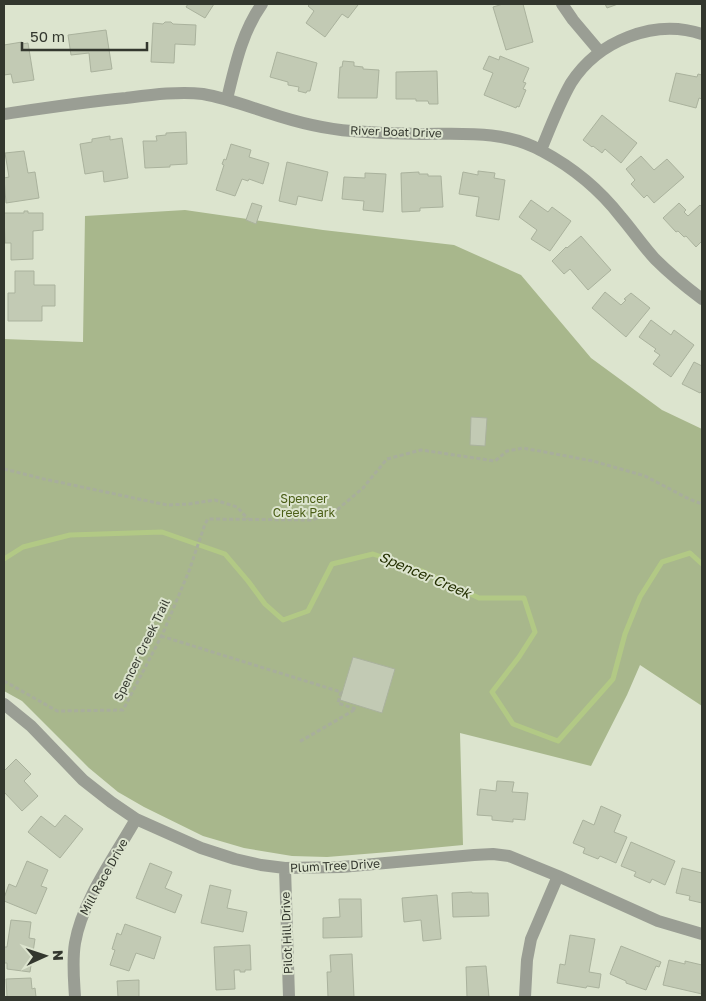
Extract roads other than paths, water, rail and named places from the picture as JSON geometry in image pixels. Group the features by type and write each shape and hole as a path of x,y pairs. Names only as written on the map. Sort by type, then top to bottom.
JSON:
{"street":[{"path":"227,99 244,36 262,4"},
{"path":"562,4 600,52"},
{"path":"541,150 572,83 600,52 620,39 661,29 702,34"},
{"name":"River Boat Drive","path":"4,114 161,94 201,94 227,99 305,124 348,131 385,134 488,135 520,141 541,150 577,174 621,216 655,259 702,299"},
{"name":"Plum Tree Drive","path":"4,704 31,726 83,780 111,802 136,819 200,848 235,859 285,868 350,866 474,854 509,856 658,921 702,934"},
{"name":"Mill Race Drive","path":"75,997 74,944 80,922 90,897 136,819"},
{"name":"Pilot Hill Drive","path":"285,868 289,997"},
{"path":"525,997 527,960 531,938 558,876"}],"waterway":[{"name":"Spencer Creek","path":"4,559 23,547 70,535 162,532 225,554 265,604 283,620 308,611 332,564 373,554 422,571 479,598 524,598 535,632 519,657 492,692 513,724 558,741 613,679 625,634 640,597 662,562 690,553 702,564"}],"park label":[{"name":"Spencer Creek Park","path":"304,506"}]}
